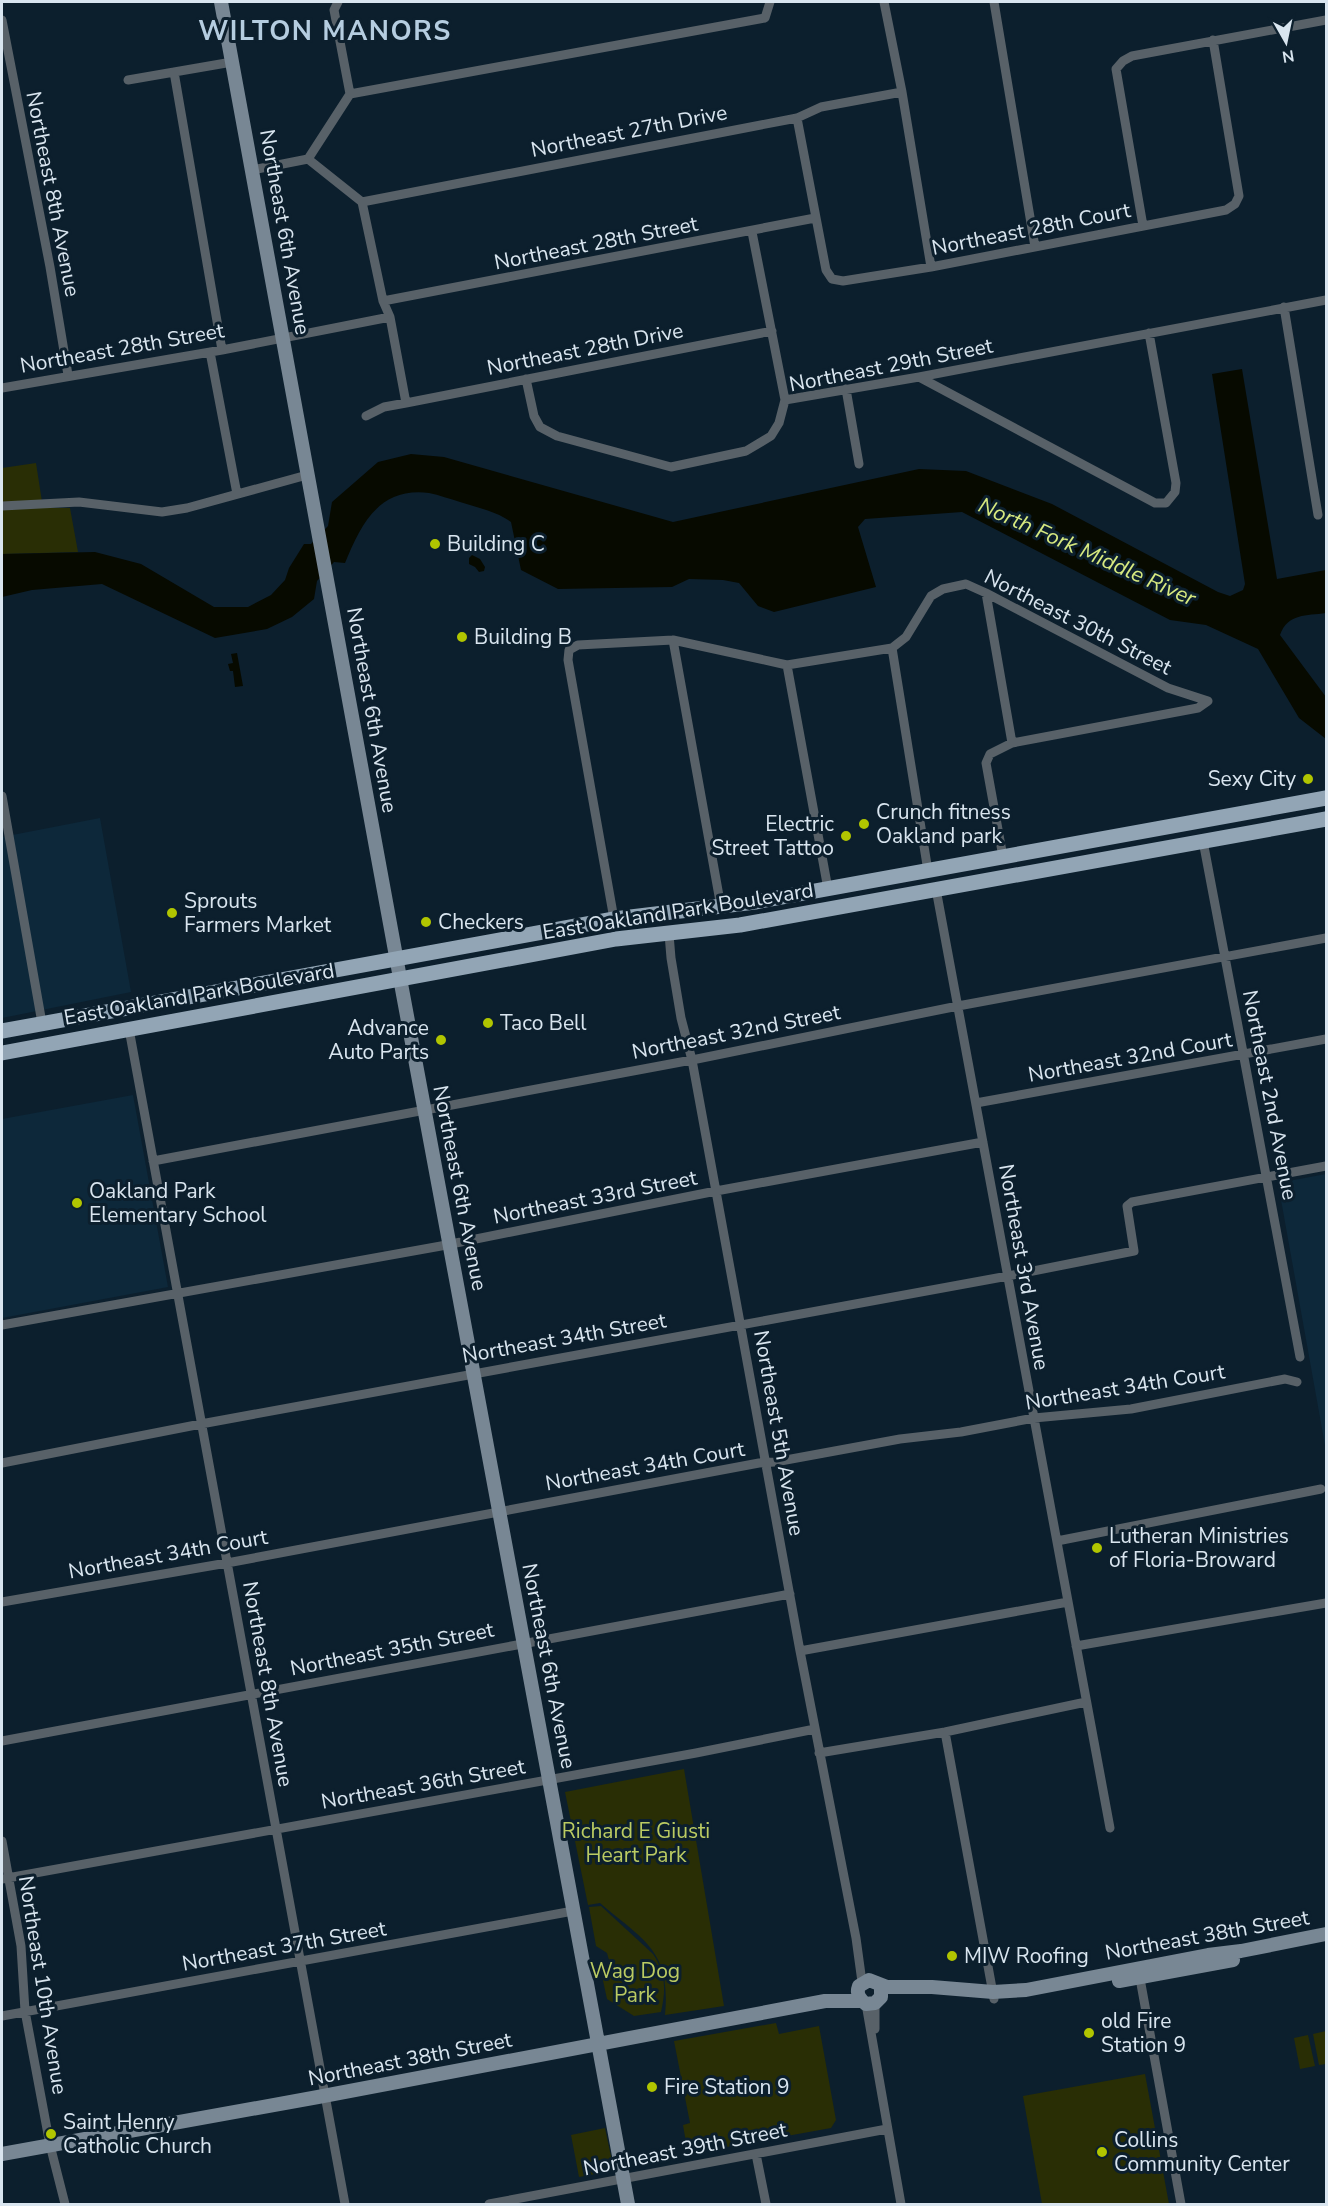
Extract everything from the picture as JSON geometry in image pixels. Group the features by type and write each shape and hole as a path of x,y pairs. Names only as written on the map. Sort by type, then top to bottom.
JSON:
{"main road":[{"name":"East Oakland Park Boulevard","path":"2,1030 614,919 702,910 828,889 1326,798"},
{"path":"1203,841 1209,827 1231,815"},
{"name":"East Oakland Park Boulevard","path":"2,1053 616,939 724,928 1326,819"},
{"path":"1123,856 1139,839 1139,832"},
{"path":"936,890 942,876 960,865"},
{"path":"808,913 821,903 828,889"},
{"path":"669,934 675,924 702,910"},
{"path":"80,1038 83,1021 94,1013"},
{"path":"33,1047 42,1034 42,1023"}],"street":[{"name":"Northeast 6th Avenue","path":"221,2 628,2205"},
{"path":"252,170 308,159 350,93 334,10 338,2"},
{"path":"350,93 765,18 770,2"},
{"path":"884,2 932,267"},
{"path":"994,2 1035,247"},
{"name":"Northeast 8th Avenue","path":"2,20 50,267 68,375"},
{"path":"1143,226 1116,69 1123,61 1132,56 1326,20"},
{"name":"Northeast 28th Court","path":"815,218 826,270 832,279 843,281 932,267 1226,210 1235,204 1239,196 1213,40"},
{"path":"128,80 232,62"},
{"path":"174,72 222,350"},
{"name":"Northeast 27th Drive","path":"362,202 796,118 821,107 902,92"},
{"path":"796,118 815,218"},
{"path":"308,159 362,202 383,301 390,317 406,403"},
{"name":"Northeast 28th Street","path":"383,301 752,232 815,218"},
{"path":"752,232 785,400"},
{"name":"Northeast 29th Street","path":"526,379 534,416 540,427 557,436 671,467 746,451 771,436 779,423 785,400 1326,300"},
{"path":"1284,307 1318,515"},
{"name":"Northeast 28th Street","path":"2,388 222,350 390,317"},
{"name":"Northeast 28th Drive","path":"366,416 384,407 772,331"},
{"path":"919,377 1155,503 1166,503 1175,492 1176,483 1149,333"},
{"path":"210,352 237,494"},
{"path":"846,389 859,464"},
{"path":"2,506 79,501 162,512 308,475"},
{"name":"Northeast 30th Street","path":"892,648 906,638 931,596 943,589 966,585 986,593 1168,688 1208,701 1198,708 1012,743"},
{"path":"986,593 1012,743 990,754 986,763 1003,857"},
{"path":"614,919 568,660 569,650 583,644 673,640 787,664 892,648 928,871"},
{"path":"673,640 721,907"},
{"path":"787,664 828,889"},
{"path":"2,796 42,1023"},
{"name":"Northeast 2nd Avenue","path":"1203,841 1268,1177 1300,1357"},
{"name":"Northeast 3rd Avenue","path":"936,890 1110,1828"},
{"name":"Northeast 5th Avenue","path":"669,934 681,1018 692,1060 819,1753 869,1993 870,2034 874,2040 901,2205"},
{"name":"Northeast 32nd Street","path":"153,1161 692,1060 958,1006 1326,938"},
{"name":"Northeast 8th Avenue","path":"129,1029 345,2205"},
{"name":"Northeast 32nd Court","path":"976,1103 1326,1039"},
{"name":"Northeast 33rd Street","path":"2,1325 449,1245 716,1191 983,1142"},
{"path":"1268,1177 1326,1166"},
{"name":"Northeast 34th Street","path":"2,1463 1134,1251 1127,1215 1127,1206 1131,1202 1268,1177"},
{"name":"Northeast 34th Court","path":"2,1602 227,1563 654,1482 900,1439 961,1432 1034,1418 1131,1409 1285,1379 1297,1382"},
{"path":"1057,1541 1322,1489"},
{"name":"Northeast 35th Street","path":"2,1740 789,1594"},
{"path":"800,1651 1068,1602"},
{"path":"1076,1646 1326,1603"},
{"path":"819,1753 945,1732 1086,1702"},
{"name":"Northeast 36th Street","path":"5,1878 815,1729"},
{"path":"945,1732 994,1996"},
{"name":"Northeast 10th Avenue","path":"2,1841 5,1878 21,1946 25,2011 65,2205"},
{"name":"Northeast 37th Street","path":"2,2016 573,1911"},
{"name":"Northeast 38th Street","path":"1139,1973 1326,1935"},
{"name":"Northeast 38th Street","path":"2,2154 599,2045 869,1993 994,1996 1326,1942"},
{"path":"1139,1973 1181,2205"},
{"name":"Northeast 39th Street","path":"489,2205 887,2129"},
{"path":"756,2154 766,2205"}],"shaded area":[{"path":"100,818 131,992 2,1018 2,837"},
{"name":"Oakland Park Elementary School","path":"133,1095 168,1287 2,1318 2,1119"},
{"path":"1326,1174 1326,1451 1278,1183"}],"green space":[{"path":"36,463 43,508 70,508 78,552 2,554 2,468"},
{"name":"Richard E Giusti Heart Park","path":"684,1769 724,2006 665,2015 664,1975 651,1949 600,1903 588,1905 565,1792"},
{"name":"Wag Dog Park","path":"601,1906 653,1954 657,1961 664,1982 661,2012 634,2016 607,1999 602,1976 611,1967 607,1953 596,1946 589,1907"},
{"path":"776,2023 779,2034 819,2026 836,2120 831,2128 688,2154 683,2125 690,2123 674,2041"},
{"path":"1326,2031 1326,2064 1319,2065 1313,2034"},
{"path":"1308,2035 1315,2066 1300,2069 1294,2038"},
{"path":"1145,2074 1169,2204 1042,2204 1023,2096"},
{"path":"605,2128 612,2171 579,2177 571,2135"}],"water":[{"name":"North Fork Middle River","path":"1242,369 1277,579 1326,570 1326,613 1293,619 1283,628 1280,635 1326,697 1326,739 1299,718 1258,649 1206,625 1170,620 962,512 865,519 858,527 876,587 774,612 758,606 739,583 723,580 689,579 672,587 558,589 521,570 511,522 487,510 429,493 397,496 374,511 365,522 345,563 334,562 317,581 314,599 292,617 267,629 215,638 102,584 32,590 2,597 2,554 95,552 141,564 214,607 248,607 271,595 285,580 289,568 304,544 311,544 328,526 332,502 378,462 411,454 444,457 673,522 919,469 966,471 1052,504 1218,592 1230,596 1243,590 1245,584 1212,374"},
{"path":"472,555 480,559 485,567 484,571 479,572 469,564 469,558"},
{"path":"237,653 243,686 235,687 233,671 230,671 228,664 233,663 231,654"}],"place":[{"name":"Building C","path":"435,544"},
{"name":"Building B","path":"462,637"},
{"name":"Sexy City","path":"1308,779"},
{"name":"Crunch fitness Oakland park","path":"864,824"},
{"name":"Electric Street Tattoo","path":"846,836"},
{"name":"Sprouts Farmers Market","path":"172,913"},
{"name":"Checkers","path":"426,922"},
{"name":"Taco Bell","path":"488,1023"},
{"name":"Advance Auto Parts","path":"441,1040"},
{"name":"Oakland Park Elementary School","path":"77,1203"},
{"name":"Lutheran Ministries of Floria-Broward","path":"1097,1548"},
{"name":"MIW Roofing","path":"952,1956"},
{"name":"old Fire Station 9","path":"1089,2033"},
{"name":"Fire Station 9","path":"652,2087"},
{"name":"Saint Henry Catholic Church","path":"51,2134"},
{"name":"Collins Community Center","path":"1102,2152"}],"district":[{"name":"WILTON MANORS","path":"325,31"}]}
